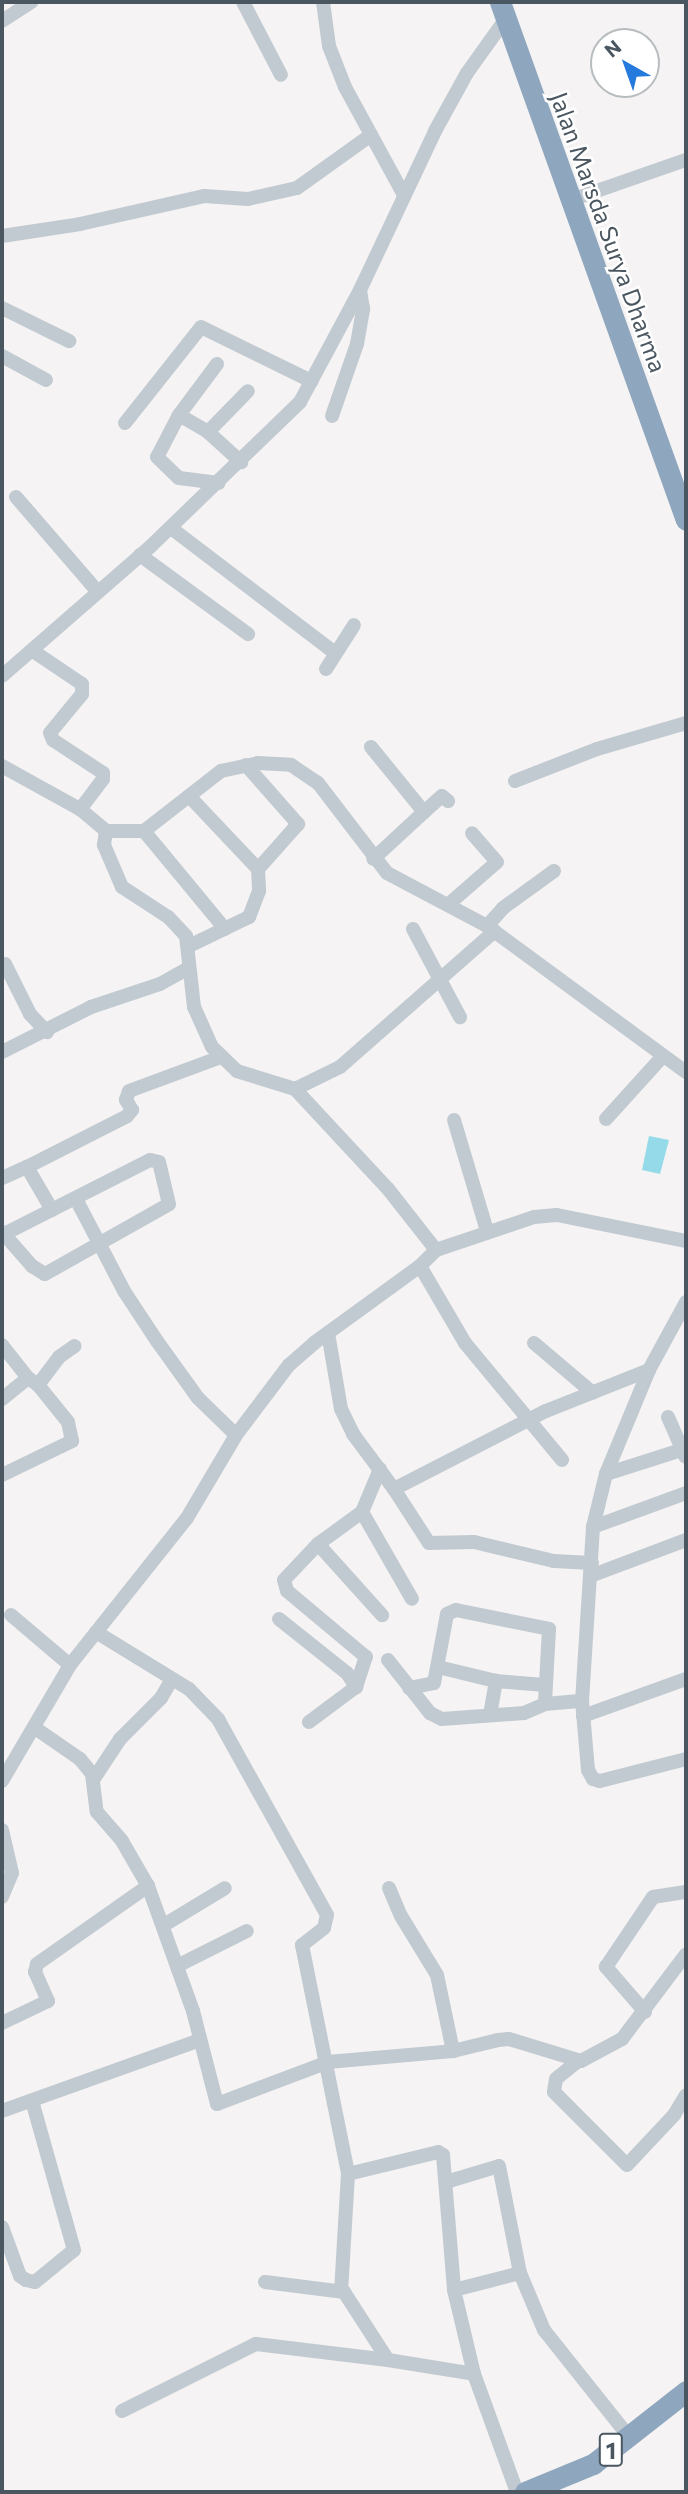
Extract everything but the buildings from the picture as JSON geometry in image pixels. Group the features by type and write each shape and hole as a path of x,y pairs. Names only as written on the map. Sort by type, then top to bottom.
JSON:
{"highway":[{"name":"Jalan Marsda Surya Dharma","path":"502,11 568,201 686,520"},
{"name":"1","path":"525,2492 593,2464 686,2391"}],"street":[{"path":"2,21 31,2"},
{"path":"243,2 282,75"},
{"path":"323,2 329,46 371,135 404,195"},
{"path":"2,676 171,528 286,418 311,381 360,290 404,195 502,11"},
{"path":"2,236 80,224 204,196 248,199 297,188 371,135"},
{"path":"568,201 686,160"},
{"path":"332,416 356,344 363,309 360,290"},
{"path":"2,308 69,341"},
{"path":"124,423 201,327 311,381"},
{"path":"2,356 46,380"},
{"path":"217,364 179,415 157,453 159,461 179,478 219,483"},
{"path":"208,432 248,391"},
{"path":"179,415 208,432 241,462"},
{"path":"16,497 98,592"},
{"path":"171,528 335,653"},
{"path":"140,555 248,634"},
{"path":"326,669 355,625"},
{"path":"33,651 82,684 80,697 50,733 52,740 103,773 103,779 80,809"},
{"path":"515,781 597,749 686,723"},
{"path":"371,747 424,813"},
{"path":"2,766 80,809 106,831 144,831 189,796 209,776 247,765 277,762 304,771 331,799 373,859 404,885 450,903 491,929 686,1072"},
{"path":"190,946 255,910 258,869 298,824 247,765"},
{"path":"189,796 258,869"},
{"path":"373,859 442,796 448,801"},
{"path":"106,831 104,845 122,887 168,917 190,946 187,969 203,1032 221,1057 246,1075 295,1089 388,1189 436,1250"},
{"path":"144,831 225,929"},
{"path":"450,903 497,862 472,833"},
{"path":"295,1089 340,1067 491,929 503,908 554,871"},
{"path":"413,929 460,1017"},
{"path":"5,964 30,1014 47,1032"},
{"path":"2,1052 47,1032 97,1004 160,984 187,969"},
{"path":"606,1119 663,1056"},
{"path":"2,1178 127,1116 132,1110 126,1100 129,1091 221,1057"},
{"path":"454,1120 487,1231"},
{"path":"150,1160 159,1162 169,1204 45,1274 32,1266 3,1233 52,1210 150,1160"},
{"path":"27,1167 52,1210"},
{"path":"76,1199 124,1290 198,1398 236,1435"},
{"path":"2,1782 70,1665 187,1518 236,1435 289,1365 328,1333 420,1266 436,1250 487,1231 557,1215 686,1241"},
{"path":"420,1266 465,1343 562,1460"},
{"path":"686,1302 649,1370 606,1474 593,1527 593,1569 582,1709 588,1770 600,1782 686,1759"},
{"path":"328,1333 341,1409 429,1544 474,1542 593,1569 686,1540"},
{"path":"534,1343 593,1393"},
{"path":"2,1345 68,1422 72,1441 4,1470"},
{"path":"2,1399 33,1382 75,1346"},
{"path":"394,1489 531,1420 649,1370"},
{"path":"606,1474 684,1454 668,1416"},
{"path":"309,1722 356,1687 366,1657 283,1584 318,1544 362,1512 380,1469"},
{"path":"593,1527 686,1493"},
{"path":"362,1512 412,1599"},
{"path":"318,1544 382,1615"},
{"path":"430,1713 447,1614 456,1610 547,1626 545,1704"},
{"path":"11,1615 70,1665"},
{"path":"279,1619 347,1673 356,1687"},
{"path":"96,1632 171,1681 189,1689 218,1719 327,1915 324,1928 302,1945 328,2062 348,2174 341,2291"},
{"path":"388,1660 430,1713 442,1719 524,1713 545,1704 582,1709 686,1679"},
{"path":"438,1667 496,1681 545,1685"},
{"path":"93,1780 120,1739 161,1698 171,1681"},
{"path":"490,1715 496,1681"},
{"path":"409,1688 433,1684"},
{"path":"35,1728 80,1759 93,1780 97,1812 121,1841 148,1886 164,1925 200,2040 214,2100 221,2105 328,2062 453,2051 509,2039 578,2061"},
{"path":"2,1830 12,1873 2,1897"},
{"path":"2,2023 48,2001 35,1972 37,1964 148,1886"},
{"path":"164,1925 225,1888"},
{"path":"389,1888 401,1916 437,1975 453,2051"},
{"path":"645,2012 606,1967 653,1897 686,1892"},
{"path":"177,1966 247,1931"},
{"path":"686,1954 645,2012 622,2039 578,2061 556,2079 554,2092 627,2165 666,2125 686,2095"},
{"path":"2,2111 200,2040"},
{"path":"2,2227 20,2276 26,2280 35,2282 75,2247 32,2101"},
{"path":"348,2174 438,2152 444,2159 454,2290 474,2374 517,2492"},
{"path":"446,2182 499,2166 520,2273 544,2330 629,2437"},
{"path":"454,2290 520,2273"},
{"path":"265,2282 341,2291 367,2322 388,2360"},
{"path":"122,2411 256,2344 279,2343 358,2360 388,2360 474,2374"}],"water":[{"path":"649,1136 669,1140 660,1174 642,1170"}]}
